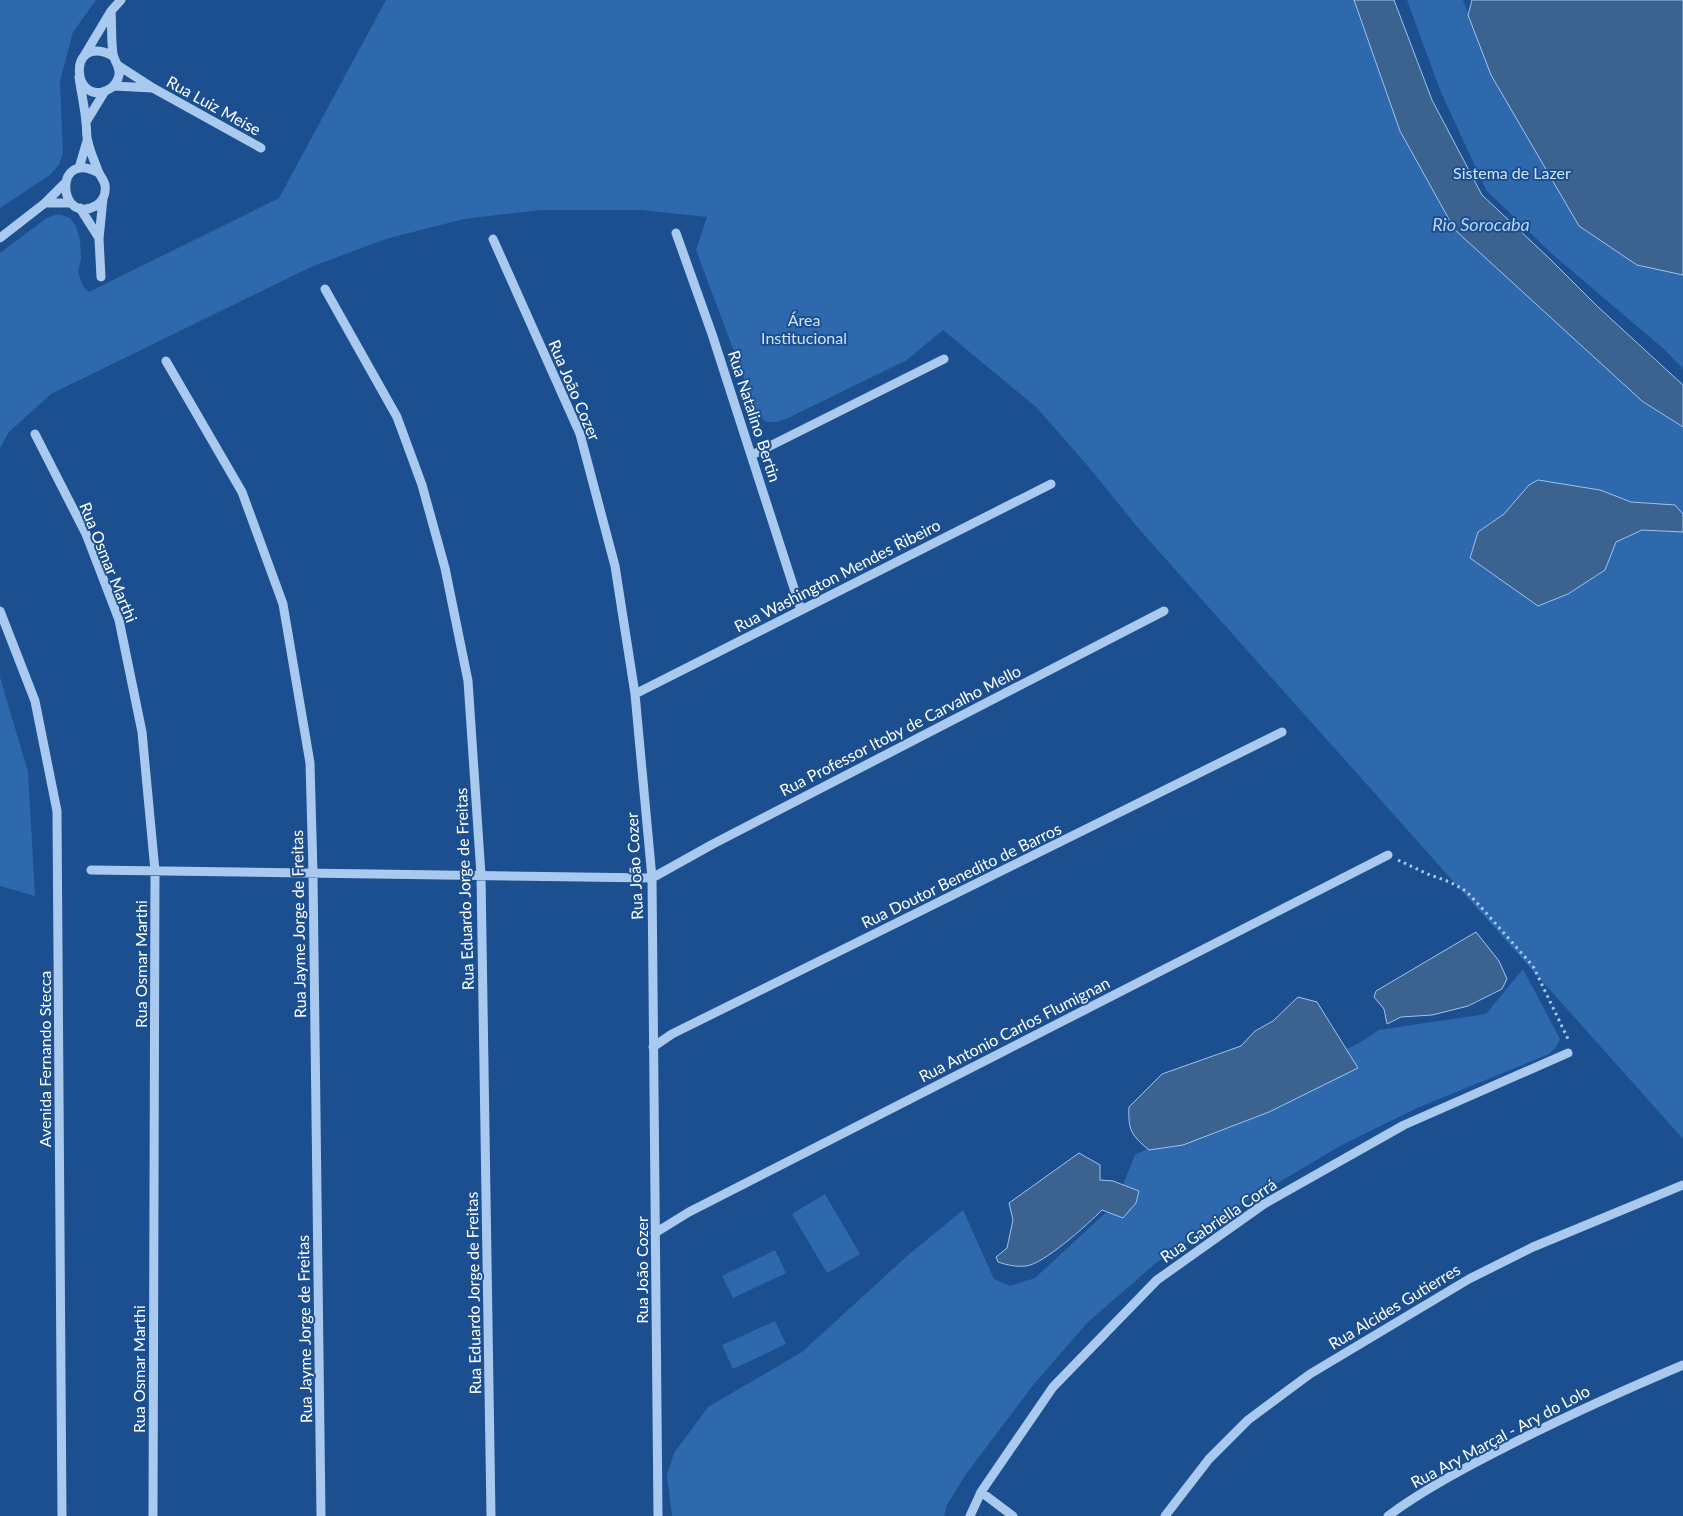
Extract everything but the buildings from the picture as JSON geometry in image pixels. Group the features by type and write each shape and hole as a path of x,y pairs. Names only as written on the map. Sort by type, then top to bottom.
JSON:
{"street":[{"path":"101,276 99,239 105,182 99,173 87,141 79,67 111,11 121,0"},
{"path":"79,77 85,86 94,92 105,91 114,86 119,76 119,66 113,56 111,11"},
{"path":"84,57 93,52 103,51 113,56"},
{"name":"Rua Luiz Meise","path":"119,66 153,88 261,148"},
{"name":"Rua Luiz Meise","path":"114,86 153,88"},
{"path":"86,122 105,91"},
{"path":"79,168 87,141"},
{"path":"0,238 46,203 65,183 70,174 79,168 90,168 99,173"},
{"path":"65,183 65,194 71,203 80,208 91,208 103,198"},
{"path":"46,203 71,203"},
{"path":"80,208 99,239"},
{"name":"Rua Natalino Bertin","path":"676,233 712,334 801,610"},
{"name":"Rua João Cozer","path":"493,239 580,434 615,566 635,694 652,878 658,1516"},
{"name":"Rua Eduardo Jorge de Freitas","path":"325,289 397,417 422,485 445,568 468,681 481,875 491,1516"},
{"path":"752,455 944,359"},
{"name":"Rua Jayme Jorge de Freitas","path":"166,361 242,492 283,604 310,763 321,1516"},
{"name":"Rua Osmar Marthi","path":"35,434 86,534 119,620 142,732 155,871 153,1516"},
{"name":"Rua Washington Mendes Ribeiro","path":"635,694 1052,484"},
{"name":"Avenida Fernando Stecca","path":"0,611 35,701 57,811 62,1516"},
{"name":"Rua Professor Itoby de Carvalho Mello","path":"652,878 722,839 1164,611"},
{"name":"Rua Doutor Benedito de Barros","path":"653,1047 672,1034 1282,732"},
{"name":"Rua Antonio Carlos Flumignan","path":"655,1233 689,1212 1388,855"},
{"path":"91,870 652,878"},
{"name":"Rua Gabriella Corrá","path":"970,1516 981,1492 1053,1388 1157,1280 1264,1204 1404,1125 1568,1053"},
{"name":"Rua Alcides Gutierres","path":"1165,1516 1209,1458 1248,1420 1310,1374 1469,1279 1533,1247 1683,1185"},
{"name":"Rua Ary Marçal - Ary do Lolo","path":"1388,1516 1462,1470 1538,1429 1683,1365"},
{"path":"981,1492 1013,1516"}],"path":[{"path":"1388,855 1466,891 1498,926 1533,966 1568,1038 1570,1045 1568,1053"}],"green space":[{"path":"0,0 96,0 73,32 60,81 63,153 59,165 50,175 0,208"},
{"name":"Área Institucional","path":"386,0 1354,0 1400,131 1642,401 1683,427 1683,1139 1139,529 1037,408 943,330 907,360 788,418 777,422 766,422 757,413 696,250 707,217 641,210 540,210 464,219 386,239 311,267 51,394 9,432 0,448 0,253 47,218 58,214 70,218 76,226 80,240 81,259 78,272 83,286 89,292 279,198"},
{"name":"Sistema de Lazer","path":"1407,0 1463,0 1491,75 1637,265 1683,275 1683,369 1666,351 1551,253 1486,190 1440,90"},
{"path":"0,677 28,772 35,896 0,886"},
{"path":"1523,969 1560,1039 1556,1047 1549,1054 1417,1108 1342,1145 1244,1203 1156,1263 1088,1322 1034,1384 966,1474 947,1505 944,1516 672,1516 667,1475 674,1453 708,1407 802,1352 907,1256 963,1210 994,1279 1010,1286 1035,1278 1115,1204 1135,1155 1359,1043 1379,1030 1486,1014"},
{"path":"825,1194 860,1254 827,1273 792,1214"},
{"path":"775,1250 786,1273 733,1298 722,1276"},
{"path":"775,1321 786,1344 733,1369 722,1345"}],"water":[{"name":"Rio Sorocaba","path":"1354,0 1394,0 1432,100 1482,195 1597,306 1683,385 1683,427 1642,401 1455,230 1400,131"},
{"path":"1472,0 1683,0 1683,275 1637,265 1579,226 1491,75 1468,15"},
{"path":"1538,480 1600,490 1631,502 1675,505 1683,514 1683,532 1642,530 1616,542 1605,570 1568,594 1538,606 1470,558 1478,532 1504,514 1529,485"},
{"path":"1476,932 1499,961 1507,979 1502,989 1468,1006 1432,1015 1401,1017 1387,1024 1384,1009 1374,997 1376,991"},
{"path":"1298,997 1317,1002 1358,1068 1269,1112 1183,1145 1149,1150 1134,1136 1130,1127 1129,1107 1162,1074 1241,1046 1255,1031 1273,1021"},
{"path":"1079,1153 1100,1165 1100,1180 1113,1181 1139,1191 1136,1203 1123,1218 1102,1210 1066,1243 1034,1264 1019,1266 998,1262 996,1257 1007,1248 1013,1220 1009,1203"}]}
